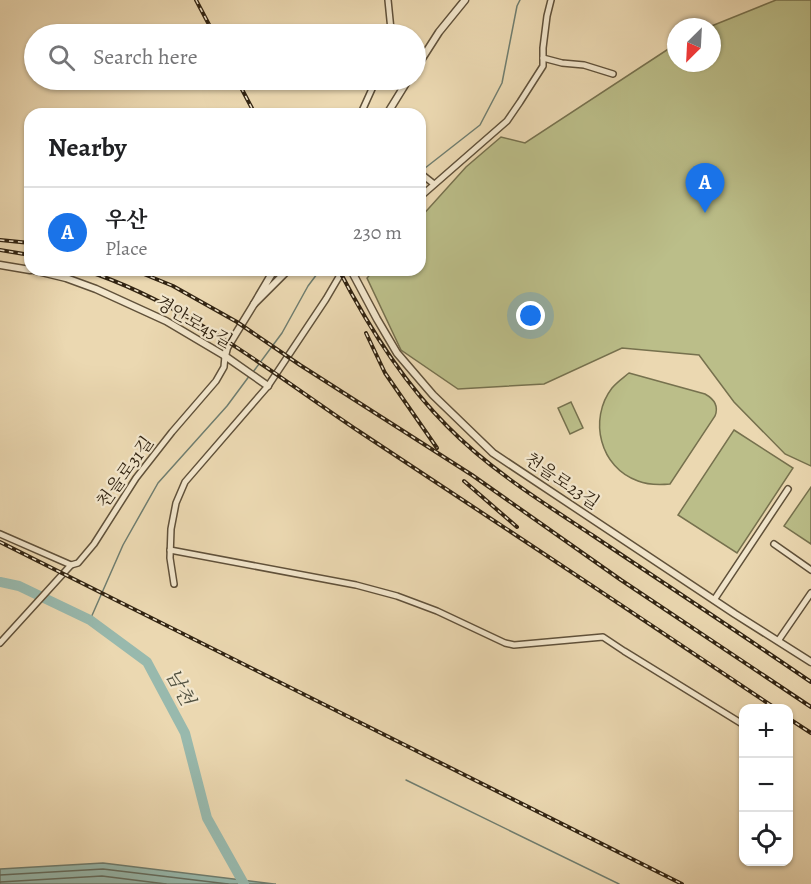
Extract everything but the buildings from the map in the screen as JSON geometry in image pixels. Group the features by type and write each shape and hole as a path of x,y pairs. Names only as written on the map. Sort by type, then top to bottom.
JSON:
{"street":[{"path":"388,0 390,24"},
{"path":"426,52 465,0"},
{"path":"426,190 432,182 507,121 543,66 543,48 551,0"},
{"path":"543,58 584,65 613,75"},
{"path":"363,108 371,90"},
{"path":"391,108 402,90"},
{"path":"426,178 432,182"},
{"name":"경안로45길","path":"0,266 24,269"},
{"name":"경안로45길","path":"57,276 96,289 166,321 225,356 264,385"},
{"path":"254,304 270,276"},
{"path":"254,304 282,276"},
{"path":"174,584 170,550 171,529 176,502 185,483 264,385 326,299 338,276"},
{"name":"천을로23길","path":"354,276 397,353 433,395 493,453 811,662"},
{"name":"천을로31길","path":"0,643 71,565 78,563 94,544 136,478 216,381 224,366 227,348 254,304"},
{"path":"714,600 788,489"},
{"path":"0,534 71,565"},
{"path":"774,544 811,570"},
{"path":"170,550 356,585 397,596 514,645 603,636 739,722"},
{"path":"778,641 811,592"}],"green space":[{"path":"776,0 811,0 811,466 785,454 734,402 699,355 622,348 544,384 458,389 401,350 367,278 369,276 426,276 426,211 466,167 501,137 525,143 667,50 667,72 721,72 721,22"},
{"path":"629,373 705,394 716,406 715,416 670,484 646,483 625,475 607,454 602,441 601,414 605,400 612,388"},
{"path":"571,402 583,428 570,434 558,408"},
{"path":"734,430 793,468 737,553 678,515"},
{"path":"811,487 811,544 784,526"}],"water":[{"path":"103,863 274,884 0,884 0,869"}],"waterway":[{"path":"426,167 480,125 502,83 520,0"},
{"path":"253,372 282,333 316,276"},
{"path":"90,620 123,545 158,483 227,406 250,375"},
{"name":"남천","path":"0,582 19,586 90,620 147,662 185,733 207,818 244,884"},
{"path":"406,780 619,884"}],"railway":[{"path":"196,0 209,24"},
{"path":"242,90 252,108"},
{"path":"0,240 24,242"},
{"path":"0,250 24,254"},
{"path":"100,276 158,301 227,341 769,704"},
{"path":"149,276 173,286 237,322 472,475 621,580 811,707"},
{"path":"342,276 374,332 415,391 480,457 535,497 811,682"},
{"path":"366,333 385,373 437,448"},
{"path":"464,481 517,527"},
{"path":"0,542 682,884"},
{"path":"793,721 811,733"}],"place":[{"name":"우산","path":"705,213"}]}
